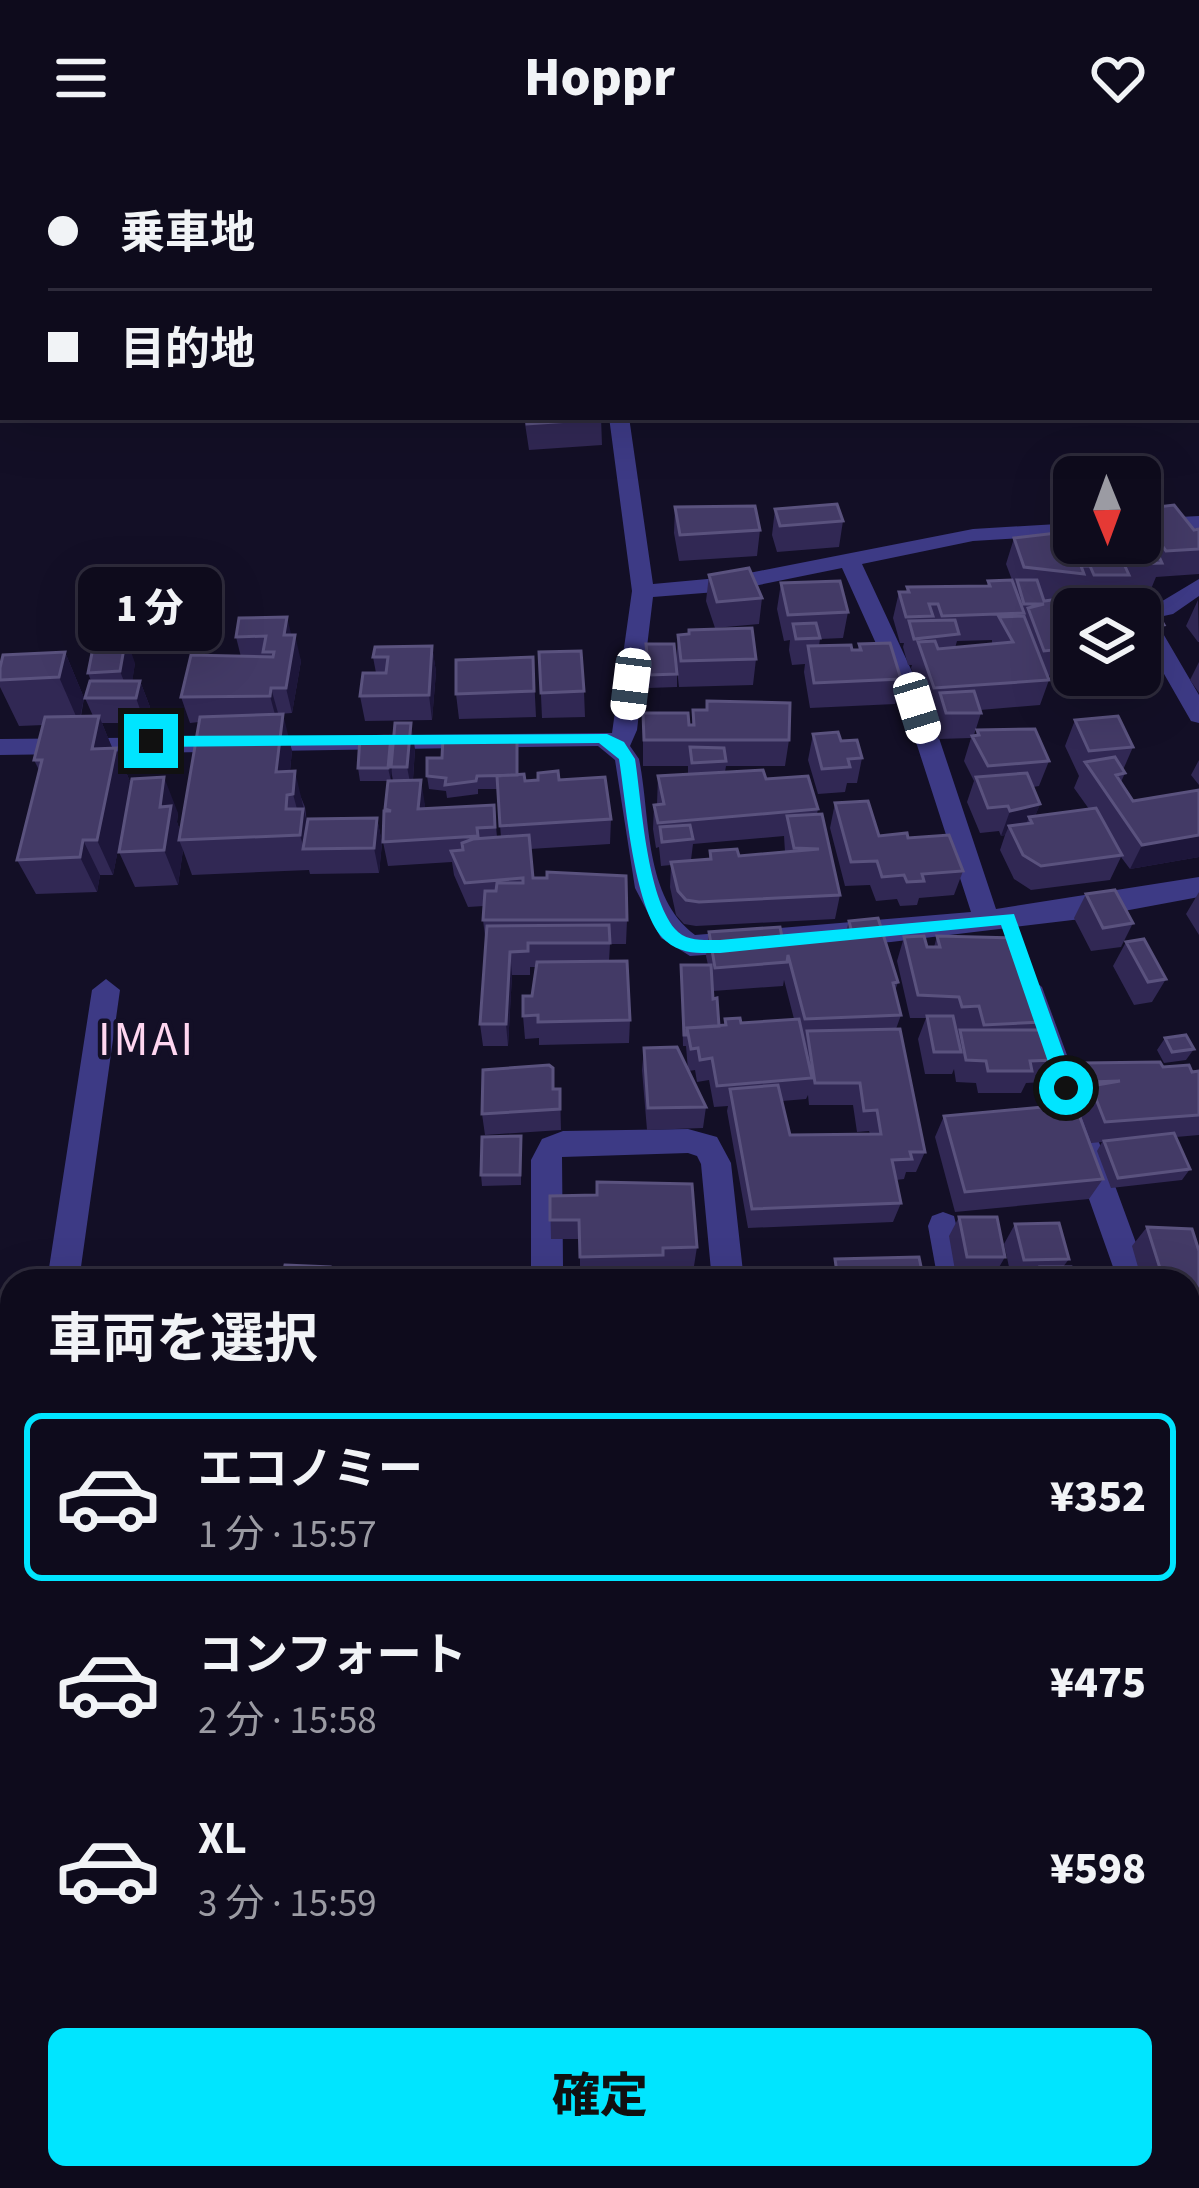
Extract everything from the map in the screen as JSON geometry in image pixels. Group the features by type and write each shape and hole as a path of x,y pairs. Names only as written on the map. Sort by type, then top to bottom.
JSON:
{"street":[{"path":"618,746 625,730 643,592 619,420"},
{"path":"1161,524 1199,521"},
{"path":"643,592 729,584 974,535 1053,530"},
{"path":"849,559 917,708 1007,933 1130,1269"},
{"path":"1199,586 1165,609 1140,613 1199,715"},
{"path":"0,747 602,738 618,746 633,782 649,893 669,935 689,946 892,932 1007,933 1199,887"},
{"path":"65,1269 106,990"},
{"path":"547,1267 546,1160 552,1148 563,1143 688,1141 707,1146 716,1162 727,1269"},
{"path":"943,1226 951,1269"}],"building":[{"path":"526,420 587,420 527,424"},
{"path":"837,504 843,521 780,526 775,509"},
{"path":"1174,505 1194,530 1199,529 1199,549 1166,551 1161,544 1161,507"},
{"path":"755,506 760,530 680,535 675,507"},
{"path":"1053,533 1053,564 1124,564 1129,575 1094,575 1090,566 1081,566 1084,574 1024,567 1014,538"},
{"path":"749,568 762,598 717,602 709,575"},
{"path":"1012,580 1024,613 942,616 938,604 929,604 933,616 906,617 899,592 909,592 907,587 990,586 988,581"},
{"path":"1017,580 1037,580 1044,601 1053,600 1053,650 1044,651 1028,608 1044,604 1024,604"},
{"path":"840,581 848,612 788,615 781,583"},
{"path":"1024,616 1049,680 934,688 918,642 935,641 938,649 1013,642 999,617"},
{"path":"287,617 284,635 295,635 286,688 271,688 270,696 181,697 191,655 273,657 274,652 263,652 266,636 236,637 239,618"},
{"path":"955,620 959,634 914,639 909,621"},
{"path":"816,623 820,638 796,639 793,624"},
{"path":"752,628 756,659 681,661 678,635 689,634 689,630"},
{"path":"126,637 120,671 88,673 95,638"},
{"path":"890,643 901,679 814,683 808,646 851,645 852,650 861,650 859,644"},
{"path":"646,644 674,644 677,674 649,675"},
{"path":"432,646 429,695 360,696 363,673 386,673 388,657 373,657 375,647"},
{"path":"581,651 584,691 541,693 539,652"},
{"path":"65,652 59,677 0,680 3,655"},
{"path":"533,657 534,691 456,694 456,660"},
{"path":"90,681 140,681 136,698 85,698"},
{"path":"974,691 981,713 946,713 940,693"},
{"path":"707,701 790,703 789,740 644,740 643,713 688,713 689,725 694,725 693,710 707,710"},
{"path":"283,714 276,772 295,771 286,809 303,809 300,835 179,840 200,717"},
{"path":"99,716 92,749 116,748 97,840 83,840 80,857 17,860 42,760 34,760 45,717"},
{"path":"1118,716 1133,747 1089,751 1075,720"},
{"path":"395,723 411,723 407,767 391,767"},
{"path":"1035,729 1049,761 988,766 972,736 979,735 977,730"},
{"path":"838,732 841,741 857,740 862,758 848,759 850,767 822,769 813,734"},
{"path":"391,736 388,768 358,768 360,737"},
{"path":"443,737 517,737 517,775 477,776 476,781 445,785 446,778 427,776 427,758 442,758"},
{"path":"690,747 724,748 726,761 692,763"},
{"path":"1115,757 1125,773 1116,775 1133,801 1199,790 1199,835 1142,845 1085,762"},
{"path":"763,770 766,779 808,776 818,809 658,823 654,805 664,804 658,776"},
{"path":"558,771 559,780 605,777 611,819 500,826 497,776 524,774 525,781 538,780 538,773"},
{"path":"1027,773 1040,804 1010,811 1008,806 988,808 976,777"},
{"path":"164,777 160,807 171,806 164,850 119,852 132,779"},
{"path":"421,780 418,809 494,805 495,827 477,828 478,836 383,842 384,811 391,811 385,809 388,781"},
{"path":"868,801 879,836 949,835 963,871 922,874 924,881 907,882 904,875 882,877 877,861 851,862 835,803"},
{"path":"1096,808 1122,855 1041,866 1023,855 1009,826 1032,823 1029,817"},
{"path":"822,814 840,895 699,902 686,900 678,891 671,862 711,859 710,851 737,849 739,856 819,849 794,848 787,816"},
{"path":"377,818 374,848 303,849 308,819"},
{"path":"690,825 693,839 662,842 660,827"},
{"path":"529,835 533,878 547,878 547,872 626,876 627,920 483,920 485,891 496,891 497,883 523,883 523,878 465,883 451,851 463,850 462,843 473,839"},
{"path":"1115,890 1133,923 1103,928 1086,894"},
{"path":"878,918 898,982 893,983 901,1015 805,1019 788,955 787,962 715,968 709,932 780,927 783,942 853,937 849,921"},
{"path":"609,925 610,943 528,943 528,951 510,952 506,1024 480,1024 487,926"},
{"path":"924,936 927,947 940,947 937,936 1016,938 1042,1022 984,1025 979,1006 962,1007 959,997 918,995 904,937"},
{"path":"1144,939 1166,979 1148,982 1126,942"},
{"path":"627,961 630,1020 538,1022 538,1015 523,1016 523,996 532,996 537,962"},
{"path":"681,965 711,965 719,1026 687,1028 684,1035"},
{"path":"927,1016 953,1016 961,1052 934,1052"},
{"path":"740,1018 741,1023 799,1019 812,1078 717,1086 712,1058 700,1060 698,1048 691,1049 687,1028 726,1025 725,1019"},
{"path":"900,1029 925,1152 910,1152 912,1159 892,1160 901,1203 752,1209 730,1089 778,1085 790,1135 881,1134 877,1110 864,1111 860,1083 815,1083 807,1031"},
{"path":"960,1030 1048,1030 1055,1060 1030,1061 1032,1071 988,1071 986,1061 966,1060"},
{"path":"1186,1035 1194,1049 1172,1052 1165,1038"},
{"path":"677,1047 706,1107 648,1108 644,1048"},
{"path":"1160,1062 1163,1067 1189,1065 1192,1072 1199,1071 1199,1115 1105,1122 1091,1086 1120,1081 1089,1082 1083,1063"},
{"path":"549,1065 553,1089 560,1089 560,1109 482,1114 483,1070"},
{"path":"1075,1104 1103,1179 965,1192 944,1116"},
{"path":"1174,1133 1190,1169 1118,1178 1104,1141"},
{"path":"521,1136 520,1175 481,1175 482,1137"},
{"path":"597,1182 692,1184 697,1247 663,1248 663,1255 580,1257 579,1220 550,1220 550,1196 597,1195"},
{"path":"959,1217 997,1217 1005,1257 967,1257"},
{"path":"1059,1223 1069,1259 1024,1260 1015,1224"},
{"path":"1147,1227 1192,1229 1199,1269 1160,1269"},
{"path":"919,1257 922,1269 836,1269 835,1259"},
{"path":"285,1265 330,1267 330,1269 284,1269"}],"district":[{"name":"IMAI","path":"147,1040"}],"route":[{"path":"151,741 602,738 618,746 627,759 649,893 669,935 689,946 720,947 1008,918 1031,997 1066,1088"}]}
